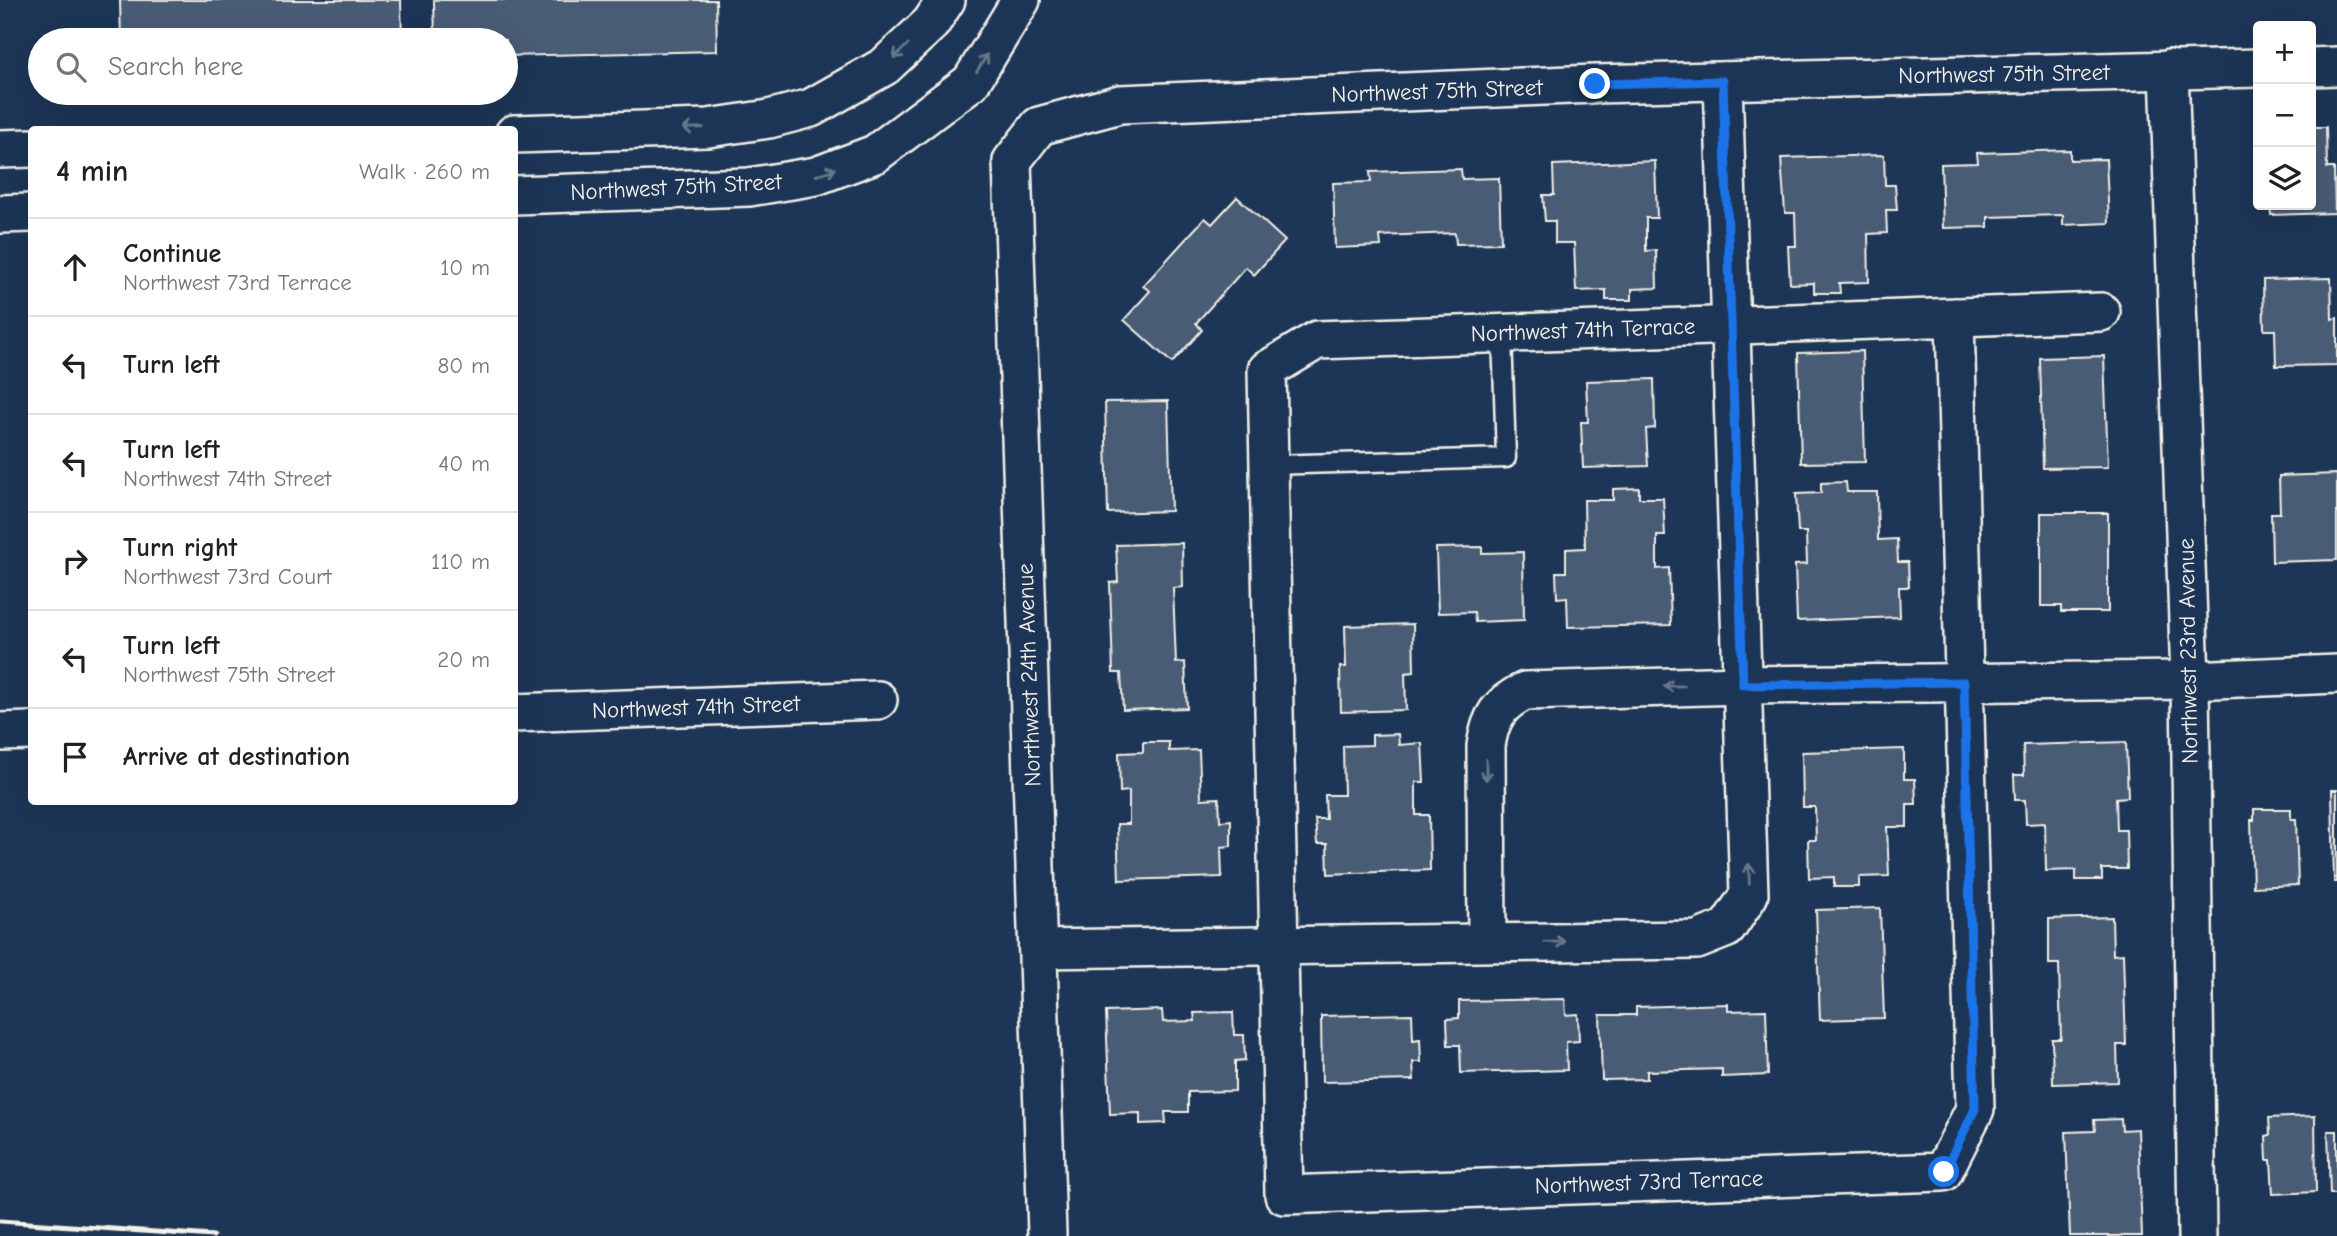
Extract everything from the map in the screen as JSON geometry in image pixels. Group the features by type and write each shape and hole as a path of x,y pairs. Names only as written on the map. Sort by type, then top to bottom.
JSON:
{"street":[{"path":"518,134 708,128 769,119 811,108 885,66 931,23 946,0"},
{"name":"Northwest 75th Street","path":"518,195 748,187 816,176 875,154 971,82 1021,0"},
{"path":"2316,67 2337,66"},
{"name":"Northwest 75th Street","path":"1039,126 1120,104 1595,84 2253,68"},
{"name":"Northwest 23rd Avenue","path":"2169,69 2190,680 2197,1234"},
{"path":"1038,948 1697,940 1727,928 1749,895 1723,81"},
{"name":"Northwest 24th Avenue","path":"1039,126 1012,161 1047,1234"},
{"path":"0,149 28,148"},
{"path":"0,214 28,213"},
{"name":"Northwest 74th Terrace","path":"1269,465 1267,370 1317,340 2101,312"},
{"path":"1955,317 1964,682"},
{"path":"1269,465 1279,945"},
{"path":"1487,942 1486,746 1494,715 1502,705 1525,691 1743,685 2190,680 2337,674"},
{"name":"Northwest 73rd Terrace","path":"1279,945 1284,1195 1944,1172 1975,1109 1964,682"},
{"name":"Northwest 74th Street","path":"518,713 878,700"},
{"path":"0,732 28,731"}],"lane":[{"path":"1269,465 1506,458 1502,333"}],"building":[{"path":"120,0 401,0 402,28 121,28"},
{"path":"434,0 716,0 717,51 518,56 518,28 435,28"},
{"path":"2316,127 2326,127 2327,168 2334,168 2335,213 2271,215 2270,210 2316,210"},
{"path":"2070,150 2070,160 2106,159 2109,223 2063,225 2063,215 1988,217 1988,227 1943,228 1941,164 1978,163 1977,153"},
{"path":"1884,155 1885,185 1895,185 1897,210 1886,210 1887,233 1868,234 1869,282 1839,283 1840,293 1814,293 1814,283 1790,284 1788,246 1796,246 1795,213 1785,213 1781,158"},
{"path":"1655,161 1657,218 1646,218 1646,251 1656,250 1657,288 1632,289 1632,300 1606,300 1606,290 1576,291 1574,243 1555,243 1555,221 1545,221 1543,195 1554,195 1553,165"},
{"path":"1461,169 1462,179 1499,178 1501,243 1456,244 1455,233 1380,236 1381,246 1335,248 1333,183 1371,182 1370,172"},
{"path":"1237,197 1285,241 1254,275 1246,267 1196,323 1202,330 1172,363 1124,320 1150,291 1143,286 1205,218 1212,224"},
{"path":"2331,278 2332,319 2337,318 2337,365 2276,366 2275,330 2264,330 2263,280"},
{"path":"1862,351 1865,462 1801,463 1798,353"},
{"path":"2104,356 2108,467 2043,468 2040,358"},
{"path":"1654,379 1655,428 1646,429 1648,466 1583,468 1581,422 1588,422 1586,381"},
{"path":"1168,401 1171,511 1108,513 1105,402"},
{"path":"2337,474 2337,560 2272,562 2271,513 2280,513 2279,476"},
{"path":"1846,482 1847,492 1877,492 1878,540 1897,539 1898,562 1908,562 1909,587 1899,587 1900,617 1797,621 1795,565 1807,564 1806,532 1798,532 1796,494 1821,493 1821,483"},
{"path":"1639,488 1639,498 1663,498 1665,536 1657,536 1657,569 1669,568 1671,625 1568,627 1567,597 1557,598 1556,572 1566,572 1566,549 1585,548 1584,500 1613,500 1613,489"},
{"path":"2041,513 2108,513 2108,612 2061,612 2061,606 2041,606"},
{"path":"1182,543 1183,587 1173,588 1176,663 1185,662 1187,708 1123,710 1121,673 1113,673 1110,583 1118,582 1116,545"},
{"path":"1482,547 1482,553 1523,552 1524,620 1475,622 1474,612 1438,613 1436,548"},
{"path":"1413,624 1414,672 1405,673 1406,710 1341,712 1340,667 1346,667 1345,626"},
{"path":"1398,734 1399,745 1422,743 1424,782 1416,782 1416,815 1429,815 1430,870 1328,874 1327,844 1317,844 1315,819 1326,819 1325,795 1344,795 1343,746 1372,745 1372,735"},
{"path":"1143,742 1169,742 1169,751 1199,750 1201,799 1219,798 1220,821 1231,820 1231,846 1221,847 1222,877 1119,880 1117,824 1129,824 1129,791 1120,792 1119,753 1143,752"},
{"path":"2126,742 2128,797 2116,798 2117,830 2126,830 2127,869 2102,869 2102,880 2076,880 2076,870 2046,871 2045,823 2026,824 2025,800 2015,800 2014,775 2024,775 2023,745"},
{"path":"1904,749 1904,779 1915,779 1916,804 1907,804 1907,827 1887,827 1889,876 1859,877 1859,887 1834,887 1834,877 1809,878 1808,840 1816,840 1815,807 1803,807 1802,752"},
{"path":"2332,790 2337,790 2337,882 2334,882"},
{"path":"2254,809 2291,809 2291,819 2296,819 2298,885 2253,887 2251,820 2254,820"},
{"path":"1880,908 1884,1018 1820,1020 1816,910"},
{"path":"2112,917 2113,955 2123,954 2126,1045 2117,1045 2118,1082 2053,1084 2052,1039 2061,1039 2059,964 2049,964 2049,919"},
{"path":"1565,999 1566,1015 1578,1014 1579,1041 1566,1042 1567,1070 1461,1073 1460,1045 1448,1045 1447,1019 1459,1018 1459,1001"},
{"path":"1728,1004 1728,1011 1766,1010 1768,1075 1722,1077 1722,1069 1647,1071 1647,1079 1602,1080 1600,1015 1636,1015 1636,1007"},
{"path":"1162,1010 1163,1022 1195,1021 1194,1013 1233,1012 1234,1035 1244,1035 1245,1060 1235,1061 1235,1091 1188,1092 1188,1112 1165,1112 1166,1123 1140,1124 1140,1113 1110,1114 1106,1012"},
{"path":"1412,1014 1413,1040 1420,1039 1421,1062 1413,1062 1414,1080 1322,1082 1321,1016"},
{"path":"2315,1116 2316,1192 2273,1194 2271,1160 2267,1160 2266,1136 2270,1135 2269,1118"},
{"path":"2121,1119 2122,1130 2138,1129 2142,1236 2070,1236 2066,1132 2095,1131 2094,1120"},
{"path":"2328,1131 2337,1131 2337,1194 2330,1194"}],"railway":[{"path":"0,1221 213,1236"}],"route":[{"path":"1595,84 1723,81 1743,685 1964,682 1975,1109 1944,1172"}]}
